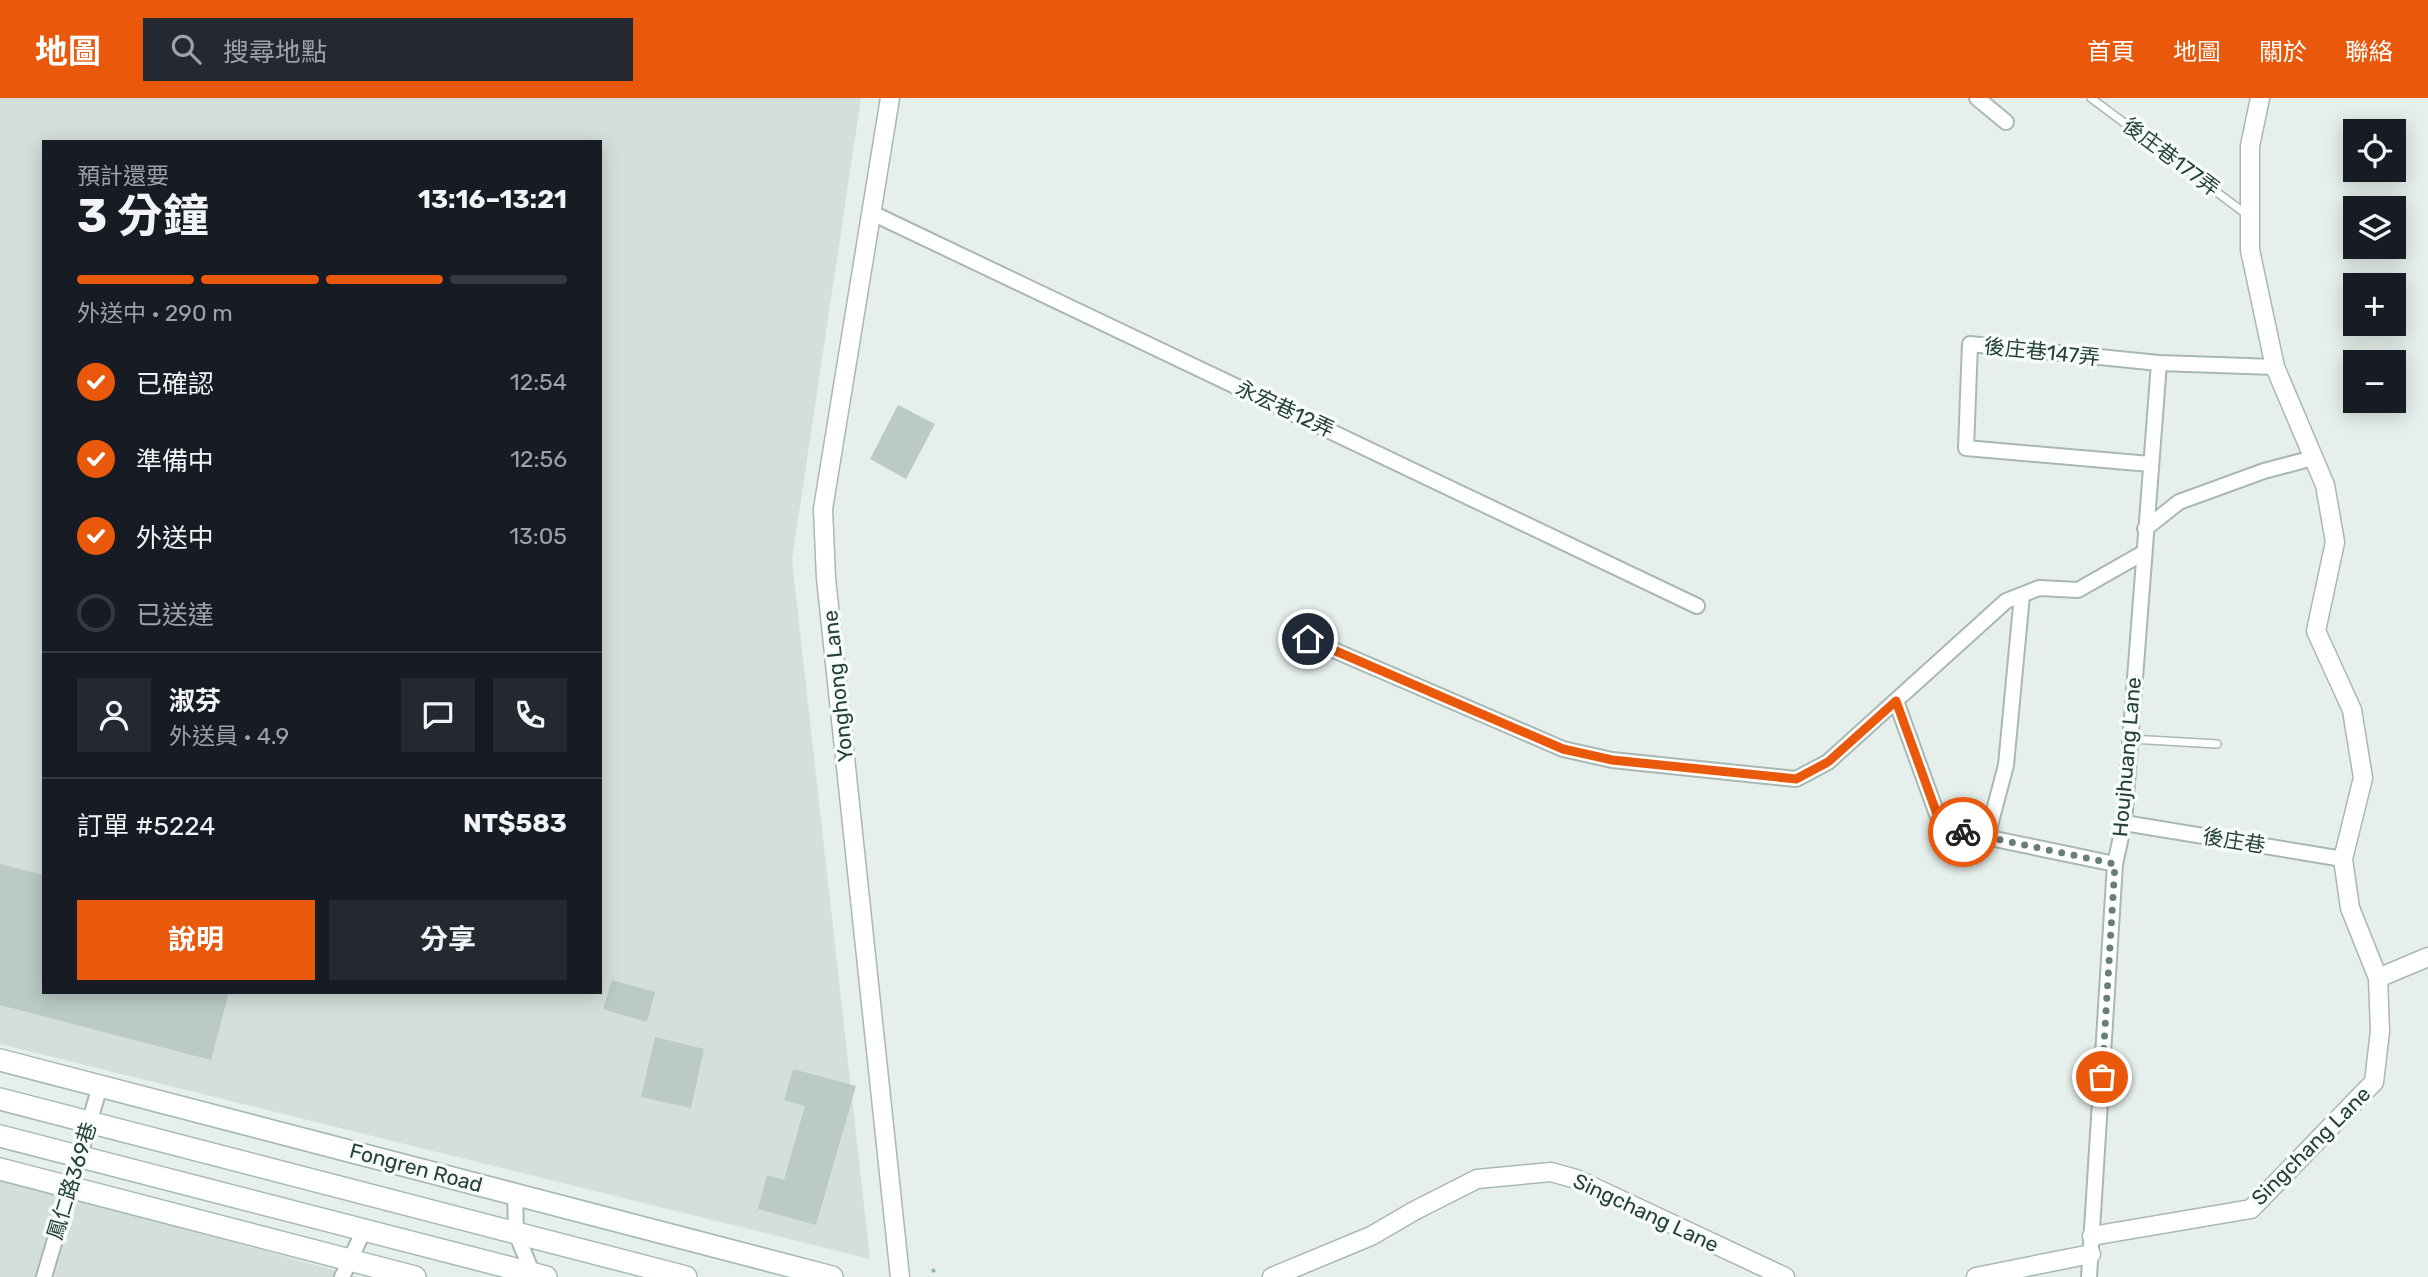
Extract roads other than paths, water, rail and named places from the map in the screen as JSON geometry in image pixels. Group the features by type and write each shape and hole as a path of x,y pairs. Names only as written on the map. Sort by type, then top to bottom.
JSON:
{"main road":[{"name":"Fongren Road","path":"0,1059 832,1277"},
{"name":"Fongren Road","path":"0,1099 686,1277"},
{"path":"0,1136 538,1276"},
{"path":"0,1169 346,1268 415,1277"}],"street":[{"name":"Yonghong Lane","path":"890,98 823,509 826,578 900,1277"},
{"path":"1977,98 2006,122"},
{"path":"2260,98 2250,146 2250,250 2275,367"},
{"name":"永宏巷12弄","path":"872,213 1697,606"},
{"name":"後庄巷147弄","path":"2150,464 1966,448 1970,344 2159,363 2275,367"},
{"name":"Houjhuang Lane","path":"2089,1277 2115,864 2124,823 2159,363"},
{"name":"Singchang Lane","path":"1976,1277 2092,1245 2251,1209 2374,1082 2380,1031 2378,978 2350,908 2343,859 2363,778 2352,710 2316,631 2335,542 2325,485 2275,367"},
{"path":"2145,529 2179,502 2264,471 2313,458"},
{"path":"1308,639 1563,749 1612,760 1796,779 1828,762 2006,601 2039,588 2078,590 2143,553"},
{"path":"1987,837 2006,765 2022,595"},
{"path":"1896,701 1942,828 2115,864"},
{"name":"後庄巷","path":"2124,823 2343,859"},
{"path":"2378,978 2428,957"},
{"name":"鳳仁路369巷","path":"44,1277 100,1086"},
{"name":"Singchang Lane","path":"1272,1277 1371,1237 1413,1211 1477,1179 1551,1172 1576,1179 1785,1277"},
{"path":"516,1194 516,1233 538,1276"},
{"path":"346,1268 364,1230"}],"lane":[{"name":"後庄巷177弄","path":"2091,98 2250,216"},
{"path":"2130,738 2217,744"}]}
